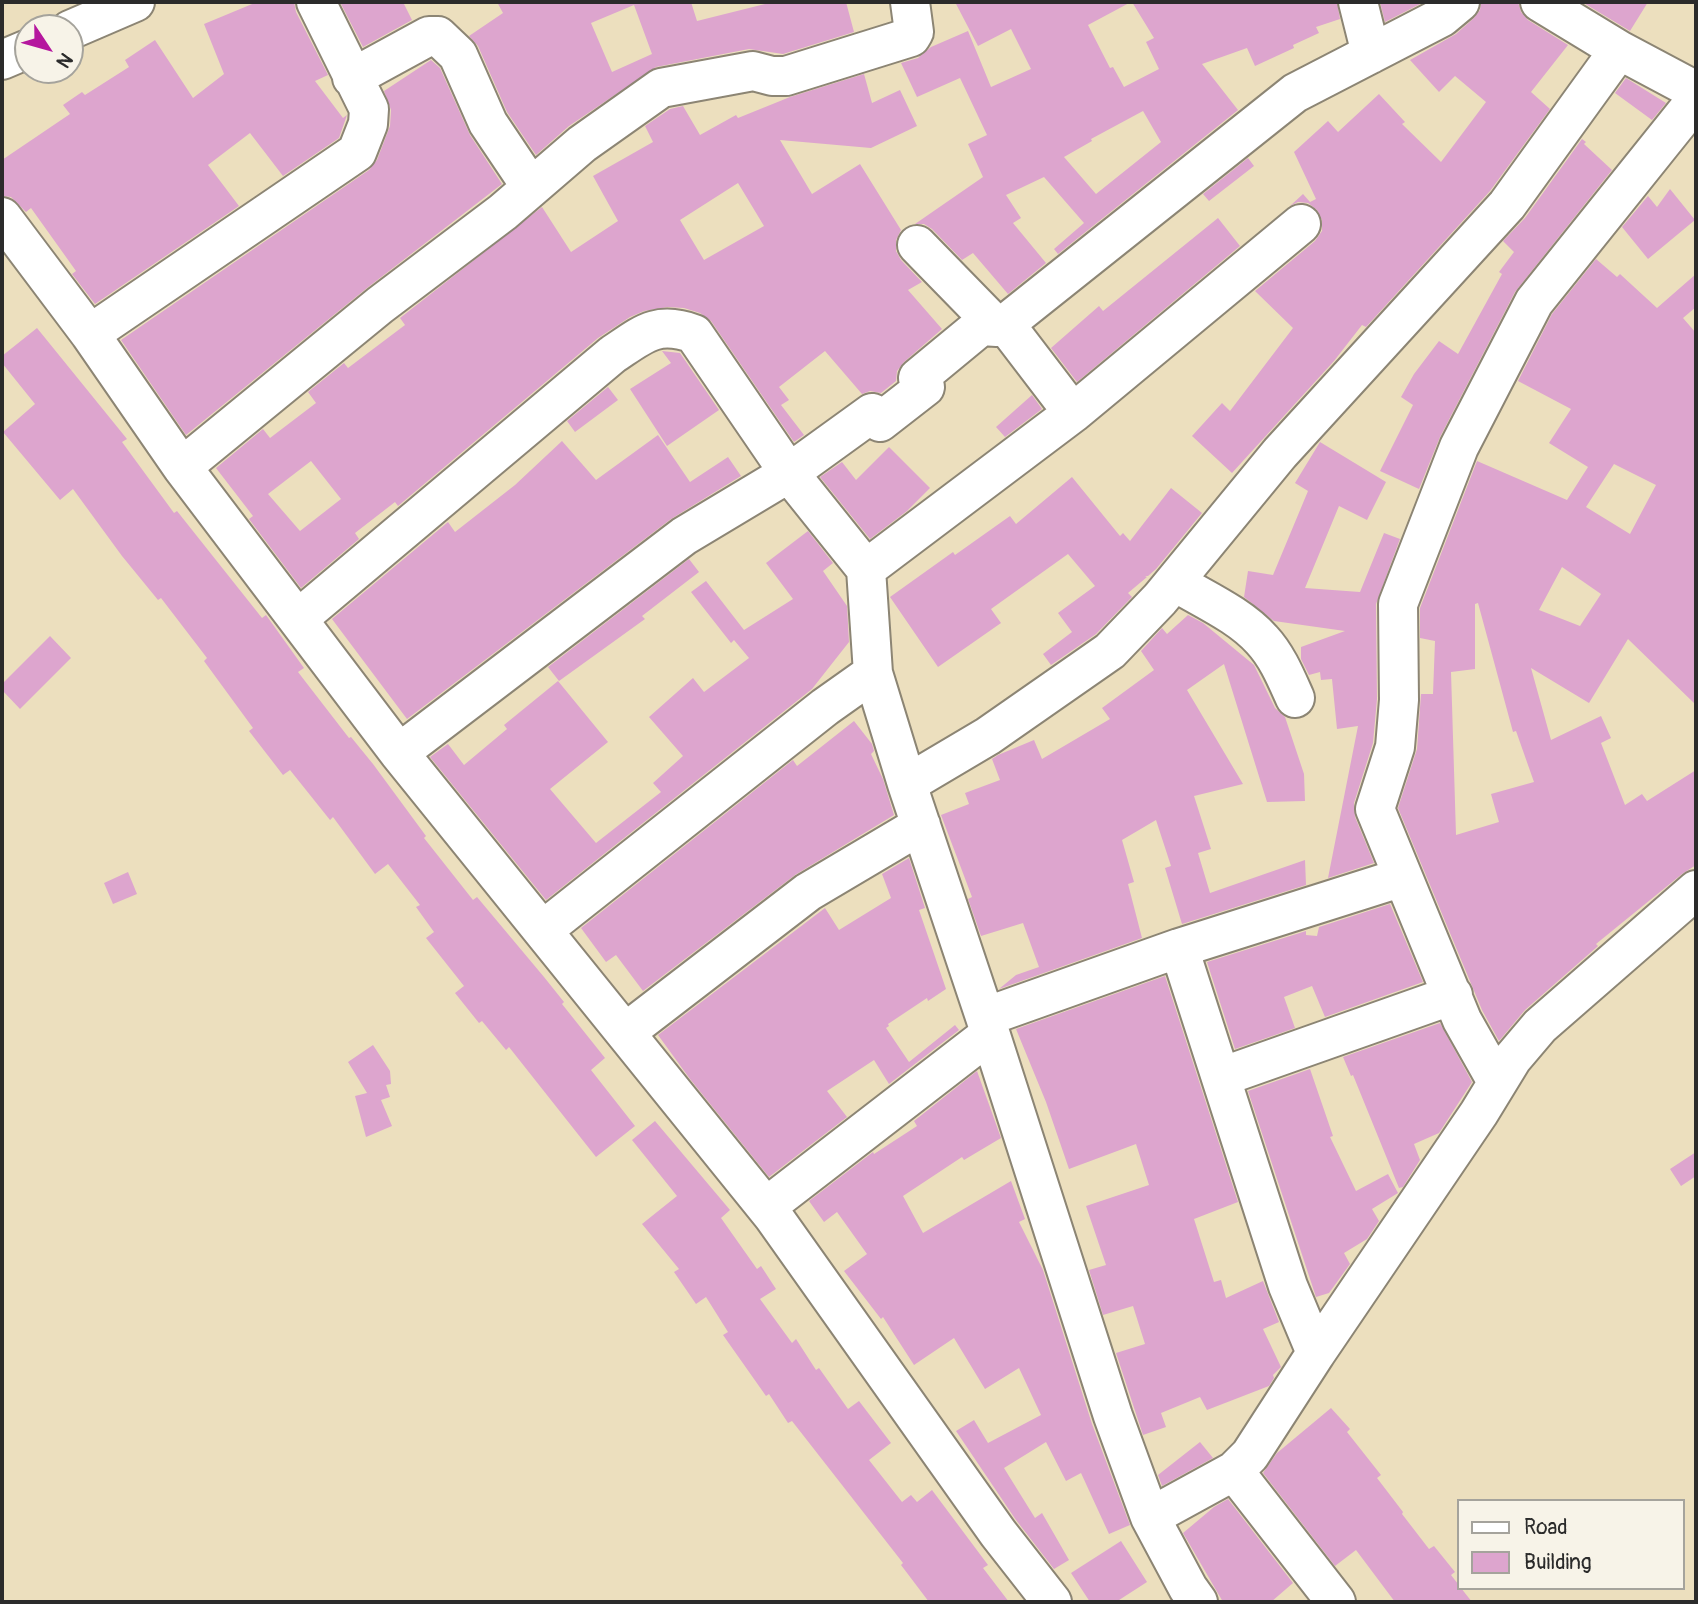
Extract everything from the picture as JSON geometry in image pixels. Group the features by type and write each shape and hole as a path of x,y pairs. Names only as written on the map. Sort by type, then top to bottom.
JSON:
{"main road":[{"path":"84,24 135,2"},
{"path":"90,334 357,152 368,124 369,109 316,2"},
{"path":"182,467 380,305 503,212 582,144 661,88 753,71 786,76 911,37 914,32 910,2"},
{"path":"1358,2 1371,54"},
{"path":"399,753 684,536 789,473 872,413 880,422 893,414 925,387 918,378 981,326 1001,326 1295,93 1442,17 1460,2"},
{"path":"1540,2 1619,50 1696,91"},
{"path":"352,78 429,36 438,36 458,55 488,123 531,187"},
{"path":"907,784 988,736 1110,651 1175,582 1280,453 1507,205 1619,50"},
{"path":"1497,1082 1462,1020 1375,809 1395,747 1399,700 1398,604 1460,447 1534,302 1696,100"},
{"path":"2,217 90,334 182,467 399,753 766,1208 998,1533 1052,1602"},
{"path":"866,569 1073,413 1301,224"},
{"path":"917,245 1001,326 1073,413"},
{"path":"299,618 612,355 652,329 675,327 694,334 789,473 866,569 873,673 907,784 1113,1416 1150,1517 1185,1598"},
{"path":"1175,582 1235,618 1262,640 1281,668 1295,698"},
{"path":"543,930 825,707 873,673"},
{"path":"626,1032 808,892 921,825"},
{"path":"766,1208 988,1026 1179,948 1403,877"},
{"path":"1150,1517 1234,1471 1251,1455 1513,1059 1540,1026 1696,890"},
{"path":"1179,948 1288,1286 1316,1353"},
{"path":"1222,1077 1452,995"},
{"path":"1234,1471 1336,1602"}],"building":[{"path":"257,2 294,2 296,12 328,75 315,81 343,118 347,115 339,138 283,176 250,133 208,165 239,206 95,304 72,274 76,271 31,208 26,212 11,197 2,196 2,160 70,114 63,105 82,92 85,95 129,67 125,60 155,40 193,98 224,74 204,24"},
{"path":"340,2 403,2 412,20 363,47"},
{"path":"497,2 691,2 697,21 765,2 846,2 854,32 783,54 749,49 656,67 569,126 536,155 507,112 478,46 469,36 503,13","holes":["634,5 652,54 612,72 591,23"]},
{"path":"955,2 1131,2 1088,25 1110,68 1113,67 1124,87 1159,69 1146,42 1154,38 1132,2 1337,2 1340,19 1316,27 1319,33 1255,66 1247,48 1202,64 1238,110 1058,254 1054,249 1084,223 1044,177 1006,195 1021,218 1013,223 1046,263 1008,294 973,253 962,260 932,229 924,224 915,224 983,177 968,144 987,135 960,78 917,97 901,63 918,58 931,47 968,31 991,87 1031,69 1011,29 978,46","holes":["1143,111 1161,142 1096,194 1064,157"]},
{"path":"1380,2 1424,2 1385,22"},
{"path":"1481,2 1518,2 1521,12 1528,20 1568,45 1531,92 1550,109 1490,191 1366,327 1362,325 1334,361 1232,473 1192,436 1222,403 1230,411 1293,328 1255,291 1315,241 1322,231 1322,220 1317,210 1308,203 1298,202 1290,206 1303,194 1310,202 1316,199 1294,152 1328,121 1338,132 1379,94 1405,122 1402,124 1441,162 1486,102 1455,76 1439,92 1410,60 1456,34 1474,18 1480,10"},
{"path":"1582,2 1648,2 1630,31"},
{"path":"431,60 440,68 470,135 502,184 367,288 186,435 121,340 369,170 377,160 390,126 391,110 384,91"},
{"path":"864,74 872,103 900,90 917,126 871,148 780,140 812,194 860,164 901,230 896,240 896,251 922,282 908,290 942,329 904,362 897,371 896,381 881,393 870,391 862,394 825,351 779,387 789,400 781,405 804,435 794,442 711,321 700,313 684,308 668,307 644,311 598,338 398,506 395,502 355,533 359,539 301,588 249,519 253,516 216,468 263,429 270,438 316,403 308,392 344,363 348,368 405,325 400,318 542,207 571,252 618,221 593,176 653,142 645,126 670,109 683,106 700,135 736,115 738,118 790,97","holes":["738,183 764,226 704,260 680,220","311,461 341,499 300,531 268,494"]},
{"path":"1626,78 1666,103 1652,120 1615,93"},
{"path":"1582,139 1612,170 1515,292 1440,437 1419,489 1380,471 1413,405 1401,397 1414,374 1439,341 1458,354 1502,274 1499,272 1514,252 1503,241 1525,218"},
{"path":"1248,158 1254,166 1209,201 1203,194"},
{"path":"1670,189 1695,220 1648,259 1622,227 1648,196 1657,207"},
{"path":"1218,218 1240,246 1077,382 1051,348 1099,306 1103,311"},
{"path":"1596,259 1617,277 1620,274 1657,308 1696,274 1696,307 1683,318 1696,333 1696,705 1628,639 1589,703 1531,668 1551,740 1601,716 1611,738 1601,743 1625,805 1642,794 1647,801 1696,770 1696,865 1596,944 1598,946 1525,1010 1499,1041 1482,1010 1398,808 1417,749 1421,694 1433,694 1435,641 1420,638 1420,608 1477,461 1567,500 1588,467 1549,443 1571,409 1518,381 1552,314","holes":["1614,464 1656,485 1630,534 1586,507","1562,567 1601,594 1580,626 1539,610","1478,603 1513,732 1516,731 1534,782 1491,794 1499,822 1456,835 1451,672 1475,669 1475,604"]},
{"path":"37,328 127,439 122,442 174,513 177,511 262,618 266,615 304,668 298,672 349,738 351,737 373,764 426,836 424,838 473,900 477,897 544,977 605,1058 591,1070 635,1126 596,1157 509,1047 506,1050 482,1021 479,1023 455,993 464,986 426,938 434,932 416,907 420,905 388,864 375,874 333,817 330,820 290,770 283,775 249,731 253,728 204,661 207,658 161,598 158,600 122,556 73,489 60,500 3,432 35,404 2,363 2,356"},
{"path":"662,351 680,353 719,410 667,446 630,389 671,363"},
{"path":"608,387 618,400 575,432 567,421"},
{"path":"1032,395 1042,409 1005,437 996,427"},
{"path":"658,435 690,482 728,457 741,476 671,519 407,719 332,619 448,522 455,532 515,485 562,441 596,480"},
{"path":"1320,442 1386,482 1367,520 1339,506 1305,588 1360,592 1384,533 1400,539 1376,604 1377,699 1373,743 1354,803 1355,817 1374,863 1328,878 1358,726 1337,729 1332,679 1321,680 1320,672 1309,675 1301,659 1301,647 1345,631 1274,621 1244,597 1248,571 1273,575 1308,491 1295,483"},
{"path":"889,447 930,488 907,511 870,539 820,477 842,462 856,480"},
{"path":"1072,477 1120,536 1123,533 1130,541 1171,488 1202,513 1156,569 1128,593 1132,597 1096,634 1051,665 1043,654 1072,632 1058,613 1095,586 1068,554 991,609 1001,623 938,667 890,597 1010,516 1016,524"},
{"path":"808,531 833,563 823,571 847,606 849,642 812,689 546,900 430,757 448,744 464,765 507,729 504,725 558,681 608,742 550,789 596,843 661,792 653,783 683,756 649,717 693,678 704,692 749,658 734,640 731,643 691,592 706,581 744,630 793,599 766,563"},
{"path":"689,559 699,572 642,616 645,619 559,681 548,667"},
{"path":"1188,615 1203,623 1254,665 1275,708 1285,717 1304,774 1305,801 1267,802 1224,664 1187,690 1243,784 1194,796 1211,849 1198,853 1210,893 1305,860 1306,885 1182,924 1165,868 1171,866 1156,820 1122,840 1134,882 1128,884 1142,938 999,989 1016,975 1039,967 1023,923 981,936 968,899 972,897 941,815 969,804 965,793 1000,780 992,759 998,755 1034,740 1042,759 1110,719 1102,708 1154,670 1141,651 1162,628 1167,634"},
{"path":"50,636 71,658 20,709 2,690 2,684"},
{"path":"854,721 872,744 874,751 871,754 883,779 894,815 795,875 643,991 616,955 606,962 581,928 793,760 797,766"},
{"path":"909,858 925,908 919,910 946,989 928,1001 927,998 886,1028 909,1062 955,1025 959,1030 889,1084 874,1060 827,1091 847,1117 769,1177 658,1035 825,908 839,930 891,898 882,874"},
{"path":"128,872 137,894 113,904 104,883"},
{"path":"1390,904 1423,982 1325,1017 1312,986 1284,997 1295,1028 1235,1049 1207,962 1306,931 1306,935 1317,936 1319,927"},
{"path":"1165,976 1238,1202 1194,1219 1214,1282 1221,1280 1226,1298 1263,1281 1279,1322 1263,1329 1281,1367 1273,1375 1269,1386 1207,1410 1200,1397 1161,1413 1166,1427 1143,1435 1116,1353 1145,1344 1133,1306 1103,1315 1089,1270 1106,1265 1086,1206 1149,1185 1136,1144 1069,1169 1046,1102 1016,1029"},
{"path":"1440,1023 1472,1082 1439,1133 1414,1144 1420,1160 1403,1187 1399,1188 1353,1075 1351,1076 1343,1057"},
{"path":"373,1045 390,1071 391,1084 386,1085 390,1097 381,1100 392,1126 366,1137 355,1096 367,1093 348,1062"},
{"path":"1310,1069 1333,1136 1330,1137 1356,1191 1388,1174 1398,1193 1372,1209 1379,1221 1367,1239 1344,1253 1350,1264 1329,1293 1316,1297 1248,1091"},
{"path":"977,1071 1001,1138 964,1160 962,1157 903,1196 923,1233 1011,1181 1025,1219 1019,1222 1043,1270 1092,1424 1130,1525 1109,1534 1081,1473 1066,1481 1046,1442 1004,1468 1035,1518 1042,1513 1069,1560 1054,1569 1016,1520 956,1431 974,1420 988,1443 1041,1415 1019,1368 985,1389 954,1338 914,1365 883,1317 881,1319 844,1271 867,1254 837,1212 824,1222 809,1201 873,1152 874,1154 917,1126 914,1121"},
{"path":"655,1121 730,1210 721,1218 757,1269 761,1266 776,1289 760,1299 792,1343 796,1339 816,1370 819,1368 848,1409 859,1401 891,1443 869,1460 902,1502 911,1495 917,1502 932,1490 988,1565 983,1568 1009,1602 929,1602 901,1565 903,1563 792,1421 788,1423 769,1394 766,1396 723,1335 728,1332 706,1297 696,1304 674,1272 679,1269 642,1224 677,1196 632,1140"},
{"path":"1696,1152 1696,1176 1681,1186 1670,1169"},
{"path":"1331,1408 1350,1429 1347,1432 1381,1475 1377,1478 1402,1514 1429,1549 1434,1546 1455,1572 1451,1575 1456,1581 1456,1590 1463,1590 1472,1602 1395,1602 1356,1550 1335,1566 1263,1473 1277,1453"},
{"path":"1200,1442 1213,1458 1162,1486 1158,1475"},
{"path":"1228,1499 1293,1583 1271,1602 1223,1602 1183,1533"},
{"path":"1121,1541 1147,1582 1116,1602 1090,1602 1071,1573"}]}
